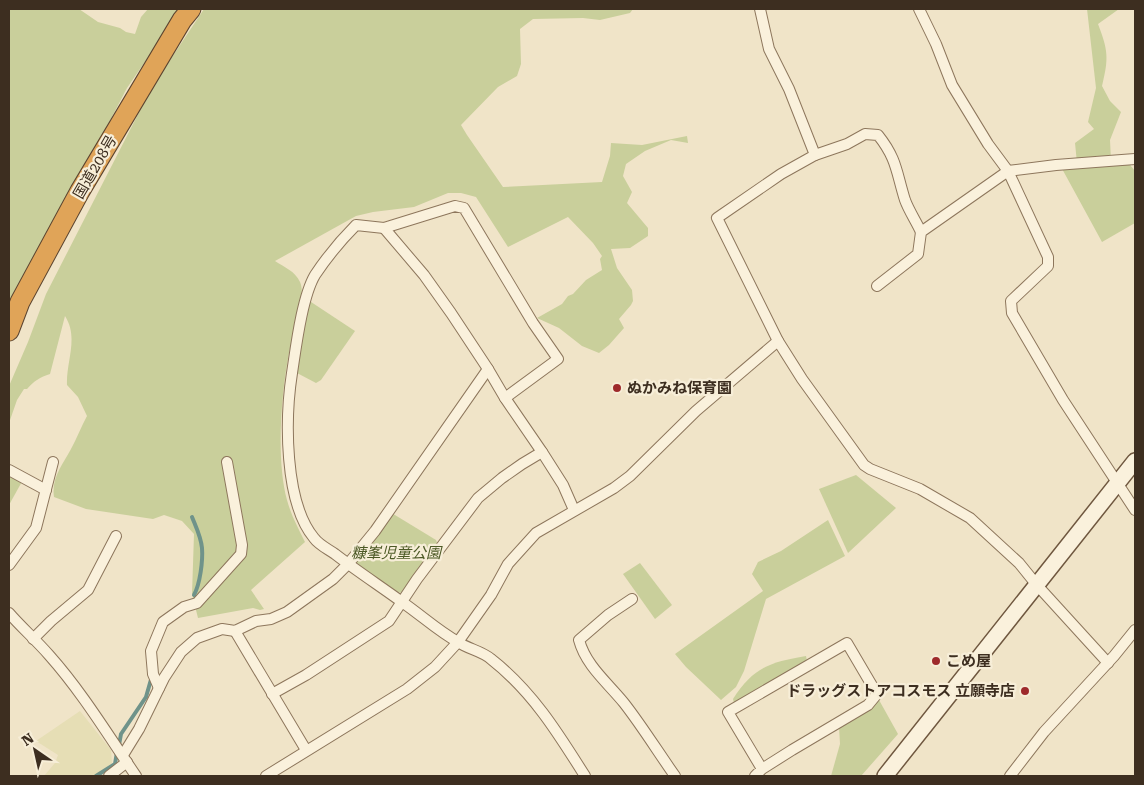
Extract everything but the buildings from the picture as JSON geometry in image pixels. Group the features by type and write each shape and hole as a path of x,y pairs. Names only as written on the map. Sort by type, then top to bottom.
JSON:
{"highway":[{"name":"国道208号","path":"9,331 20,302 80,191 182,20 191,9"}],"street":[{"path":"760,9 769,49 789,89 815,155"},
{"path":"919,9 952,84 988,144 1008,171 1048,258 1048,266 1011,301 1012,313 1063,400 1116,484 1135,510"},
{"path":"877,286 918,254 921,232 906,201 896,162 878,135 865,134 847,144 815,155 781,174 717,218 778,341 802,379 864,465 920,489 970,518 1019,563 1108,663"},
{"path":"921,232 1008,171 1135,159"},
{"path":"505,398 558,359 533,323 464,208 455,206 384,228 356,225 340,241 314,276 305,303 289,389 287,423 293,490 302,519 314,539 458,642 490,658 545,713 566,743 585,776"},
{"path":"384,228 424,275 488,369 563,486 574,510"},
{"path":"266,776 407,689 435,667 458,642 491,595 508,564 536,533 614,488 630,476 696,411 778,341"},
{"path":"109,776 124,756 159,688 181,652 197,638 222,629 235,631 256,621 271,619 287,612 333,579 348,564 384,517 488,369"},
{"path":"272,694 306,675 389,621 417,579 478,498 515,468 542,452"},
{"path":"885,776 1135,461"},
{"path":"9,565 36,528 53,462"},
{"path":"159,688 153,674 151,651 163,622 184,607 197,603 241,554 242,545 227,462"},
{"path":"9,470 46,490"},
{"path":"33,639 88,590 116,536"},
{"path":"632,598 590,629 579,640 580,645 589,664 625,704 675,776"},
{"path":"9,613 62,671 124,756 136,776"},
{"path":"1010,776 1044,732 1108,663 1135,630"},
{"path":"235,631 306,750"},
{"path":"847,643 877,694 868,705 758,773 728,712 847,643"}],"shaded area":[{"path":"80,711 111,750 112,763 94,776 44,776 55,763 58,755 36,741"}],"green space":[{"path":"9,9 79,9 98,22 135,34 141,17 148,9 181,9 127,88 9,314"},
{"path":"204,9 633,9 630,13 600,20 583,18 533,19 520,29 521,64 517,76 498,87 461,125 503,187 602,182 610,156 611,143 642,145 687,136 688,143 671,140 645,151 626,164 623,176 632,192 627,203 648,228 648,236 630,248 611,249 617,268 632,290 633,301 619,319 624,328 599,353 582,346 559,328 537,318 562,304 586,280 602,270 600,259 602,256 593,243 568,217 508,247 476,197 461,193 448,193 414,207 356,216 275,261 295,275 302,289 298,317 286,369 282,407 281,447 287,500 305,542 251,590 264,609 253,608 198,618 192,594 194,534 182,521 164,515 153,519 86,509 54,497 56,477 87,416 78,397 67,385 72,341 69,324 65,316 50,374 43,376 27,389 24,389 17,400 9,423 9,386 46,294 152,87"},
{"path":"1087,9 1119,9 1098,24 1106,54 1106,68 1102,86 1110,101 1121,112 1110,140 1111,161 1126,160 1135,171 1135,223 1102,242 1060,165 1077,163 1075,143 1094,129 1088,122 1096,88"},
{"path":"308,300 355,331 321,380 316,383 297,373"},
{"path":"9,472 24,478 9,505"},
{"path":"856,475 896,508 848,553 819,489"},
{"name":"糠峯児童公園","path":"390,512 436,540 438,545 402,593 393,591 353,562"},
{"path":"828,520 845,556 766,599 744,671 736,687 721,700 675,654 763,591 752,574 758,562 781,551"},
{"path":"640,563 672,605 655,619 623,574"},
{"path":"806,656 807,661 734,703 733,699 740,688 756,673 773,664"},
{"path":"879,700 898,734 861,776 831,776 840,744 839,727"}],"waterway":[{"path":"192,517 201,540 202,548 199,579 194,595"},
{"path":"119,745 121,734 146,697 152,676"},
{"path":"96,776 115,764 117,752"}],"place":[{"name":"ぬかみね保育園","path":"617,388"},
{"name":"こめ屋","path":"936,661"},
{"name":"ドラッグストアコスモス 立願寺店","path":"1025,691"}]}
